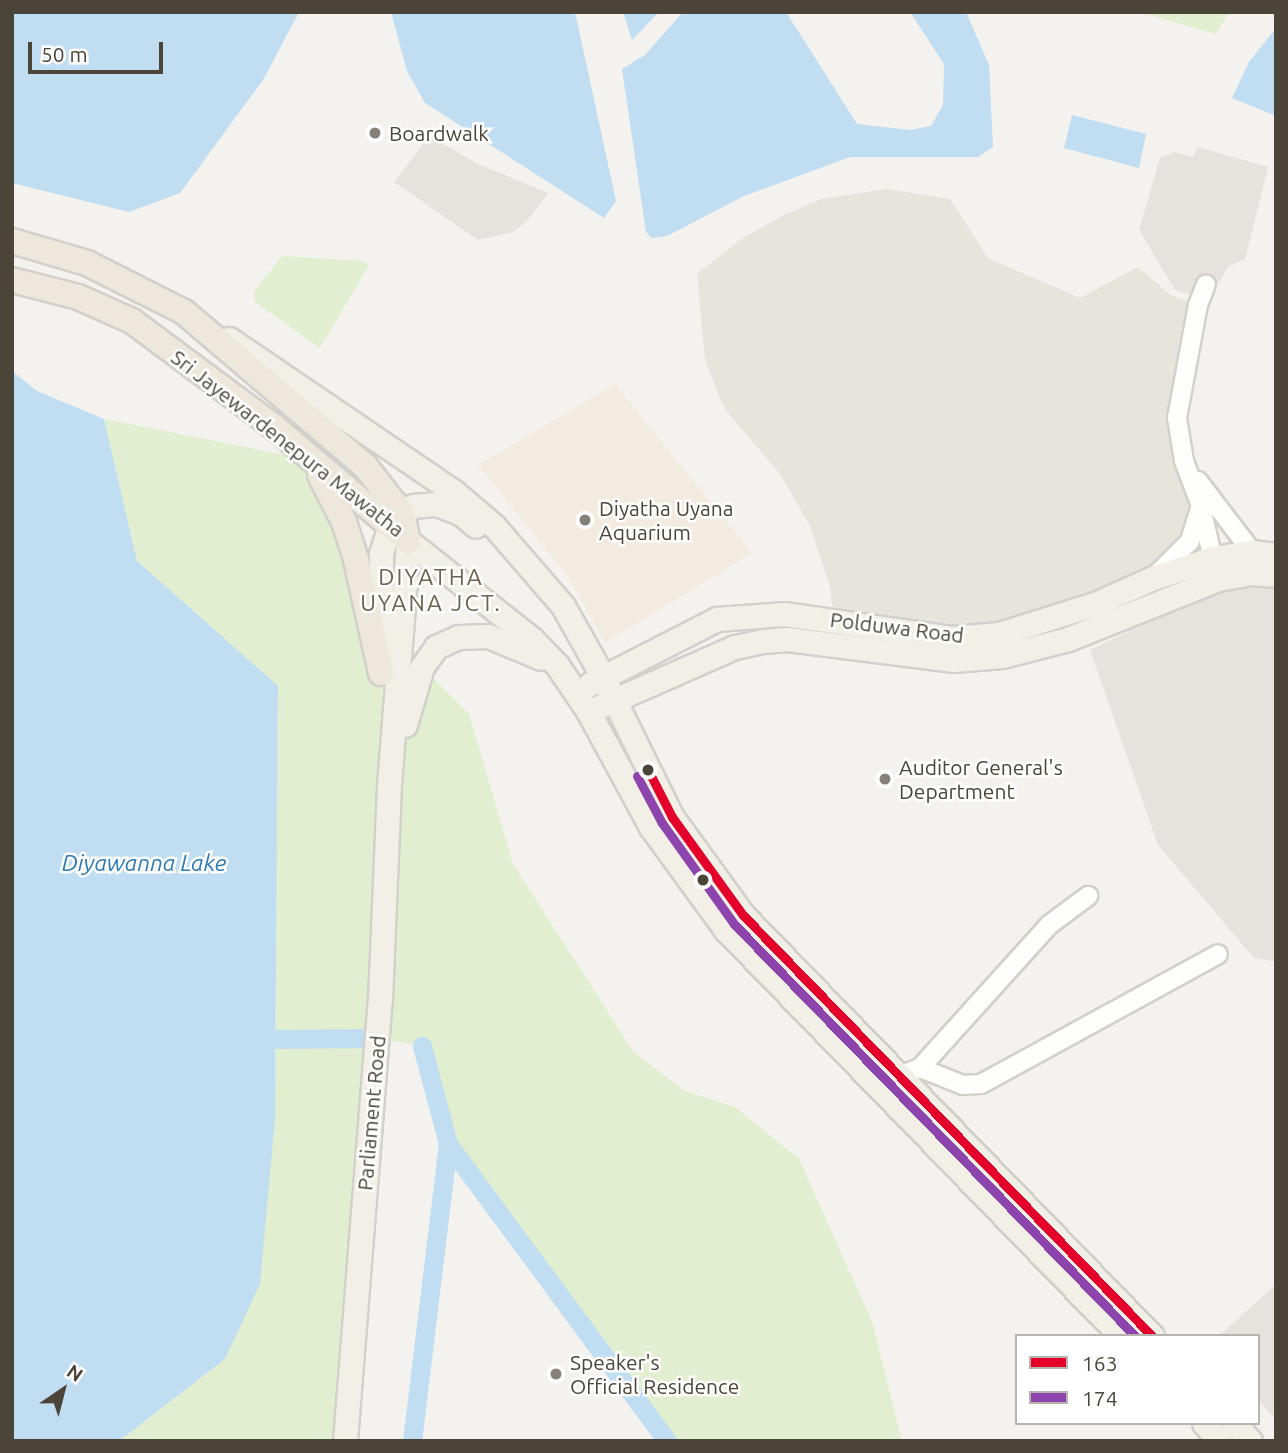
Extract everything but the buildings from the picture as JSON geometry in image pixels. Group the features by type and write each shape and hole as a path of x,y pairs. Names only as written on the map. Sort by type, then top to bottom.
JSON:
{"highway":[{"name":"Sri Jayewardenepura Mawatha","path":"12,241 87,263 184,312 365,466 400,526"},
{"name":"Sri Jayewardenepura Mawatha","path":"12,280 78,297 132,321 273,426 311,460 400,526"},
{"path":"311,460 344,522 381,673"}],"main road":[{"path":"184,312 243,348 453,491 494,526 563,606 603,677 672,817 743,915 911,1071 1150,1334"},
{"path":"540,578 462,514 437,504 413,506 400,526 532,639 557,666 588,711 651,827 726,930 1119,1334"},
{"name":"Parliament Road","path":"389,785 381,673 381,553 400,526"},
{"name":"Parliament Road","path":"345,1441 380,1000 400,526"},
{"name":"Polduwa Road","path":"576,691 717,619 784,614 953,638 999,634 1099,614 1252,552 1276,555"},
{"name":"Polduwa Road","path":"588,711 735,647 764,641 787,639 954,660 1002,656 1068,639 1099,614 1153,578 1215,568 1276,575"},
{"path":"389,785 416,683 436,648 458,637 488,636 526,649 557,666"},
{"path":"1207,1425 1220,1441"},
{"path":"1236,1425 1250,1441"}],"street":[{"path":"1206,285 1198,305 1177,418 1184,461 1201,506 1215,568"},
{"path":"1184,461 1252,552"},
{"path":"1153,578 1190,541 1201,506"},
{"path":"1088,896 1049,925 911,1071 963,1085 981,1084 1219,954"}],"shaded area":[{"path":"426,134 476,163 548,193 527,221 513,232 478,240 394,182 422,146"},
{"path":"1198,147 1268,167 1245,259 1228,267 1209,300 1175,290 1139,230 1160,158 1175,152 1193,157"},
{"path":"886,189 950,199 988,258 1080,298 1138,267 1169,294 1192,304 1174,376 1170,418 1194,507 1191,528 1156,565 1091,594 997,624 953,627 833,610 830,587 810,526 780,474 728,413 720,399 705,359 697,274 741,239 784,215 821,199"},
{"path":"615,384 752,553 605,643 571,581 478,465"},
{"path":"1266,585 1276,586 1276,962 1254,958 1158,845 1090,650 1181,606 1223,592"},
{"path":"1276,1284 1276,1420 1260,1402 1260,1334 1221,1334"}],"green space":[{"path":"1139,12 1229,12 1216,34"},
{"path":"282,256 362,261 369,265 320,348 255,302 254,292"},
{"path":"104,419 311,460 381,673 389,782 422,667 469,714 513,864 633,1051 683,1090 735,1107 799,1159 873,1324 902,1441 667,1441 448,1144 422,1046 376,1038 345,1441 119,1441 225,1359 275,1118 278,687 137,561"}],"water":[{"path":"12,12 299,12 263,80 180,193 129,212 12,183"},
{"path":"391,12 575,12 616,201 604,218 425,103 407,71"},
{"path":"623,12 659,12 632,40"},
{"path":"683,12 786,12 857,124 910,130 931,126 943,105 944,64 910,12 966,12 989,65 993,147 978,157 850,157 744,196 667,236 652,238 646,232 622,69 645,55"},
{"path":"1276,28 1276,116 1232,98 1249,62"},
{"path":"1072,115 1146,134 1139,168 1064,148"},
{"name":"Diyawanna Lake","path":"12,371 37,391 104,419 137,561 278,686 275,1118 260,1284 225,1359 119,1441 12,1441"}],"waterway":[{"path":"275,1039 374,1038"},
{"path":"422,1046 448,1144 667,1441"},
{"path":"412,1441 448,1144"}],"transit line":[{"name":"163","path":"648,770 672,817 743,915 1150,1334"},
{"name":"174","path":"637,776 662,823 734,924 1133,1334"}],"place":[{"name":"Boardwalk","path":"375,133"},
{"name":"Diyatha Uyana Aquarium","path":"585,520"},
{"name":"Auditor General's Department","path":"885,779"},
{"name":"Speaker's Official Residence","path":"556,1374"}],"district":[{"name":"DIYATHA UYANA JCT.","path":"431,590"}]}
